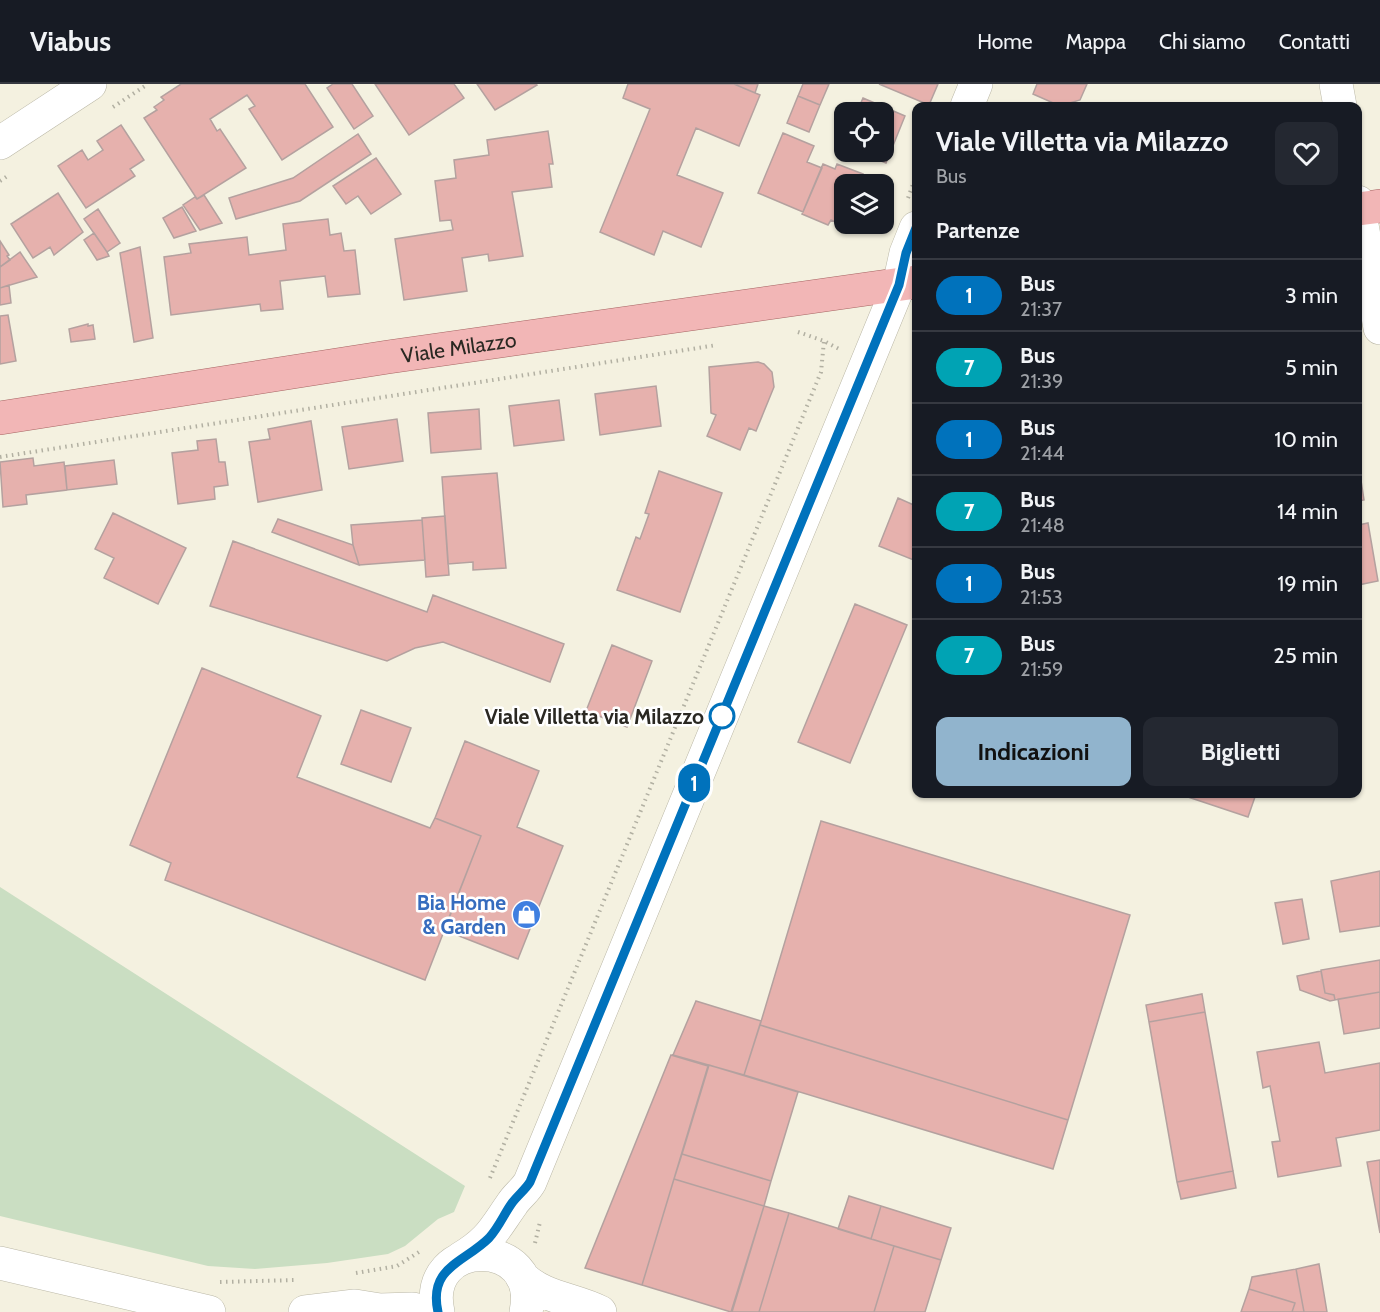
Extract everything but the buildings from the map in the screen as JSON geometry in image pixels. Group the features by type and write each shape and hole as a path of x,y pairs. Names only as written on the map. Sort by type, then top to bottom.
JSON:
{"main road":[{"name":"Viale Milazzo","path":"0,418 911,277"}],"street":[{"path":"0,143 90,84"},
{"path":"969,102 976,84"},
{"path":"992,102 999,84"},
{"path":"1336,84 1339,102"},
{"path":"1363,206 1380,328"},
{"path":"438,1312 436,1300 440,1281 456,1262 489,1238 530,1182 911,277 906,253 912,238"},
{"path":"526,1312 528,1294 518,1268 517,1249 527,1212 530,1182"},
{"path":"305,1312 360,1304 378,1295 421,1283 469,1255 489,1254 507,1261 528,1283 546,1293 600,1312"},
{"path":"0,1263 203,1304"},
{"path":"350,1307 380,1310 412,1309 427,1312"}],"path":[{"path":"787,334 799,332 841,350"},
{"path":"486,1187 821,372 824,341"},
{"path":"0,457 719,344"},
{"path":"203,1304 247,1283 300,1280"}],"green space":[{"path":"0,887 465,1186 454,1212 438,1219 405,1246 388,1254 327,1263 255,1269 208,1266 0,1216"}],"bus line":[{"name":"1","path":"438,1312 437,1290 445,1272 451,1265 489,1238 516,1198 530,1182 899,285 912,238"}],"place":[{"name":"Viale Villetta via Milazzo","path":"722,716"},
{"name":"Bia Home & Garden","path":"527,914"}]}
